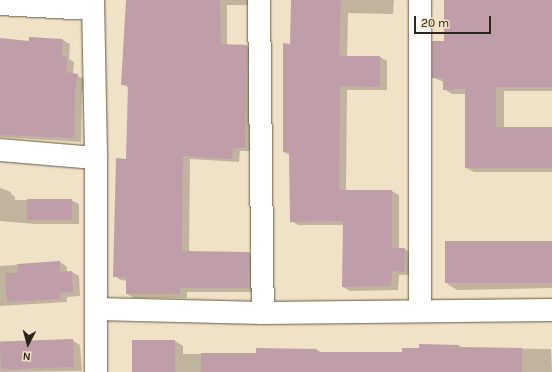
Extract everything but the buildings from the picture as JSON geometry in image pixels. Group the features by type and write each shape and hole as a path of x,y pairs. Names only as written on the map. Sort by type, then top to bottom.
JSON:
{"street":[{"path":"259,0 263,313"},
{"path":"420,0 420,311"},
{"path":"0,4 93,5 96,158 96,372"},
{"path":"0,150 96,158"},
{"path":"96,309 263,313 552,310"}]}
